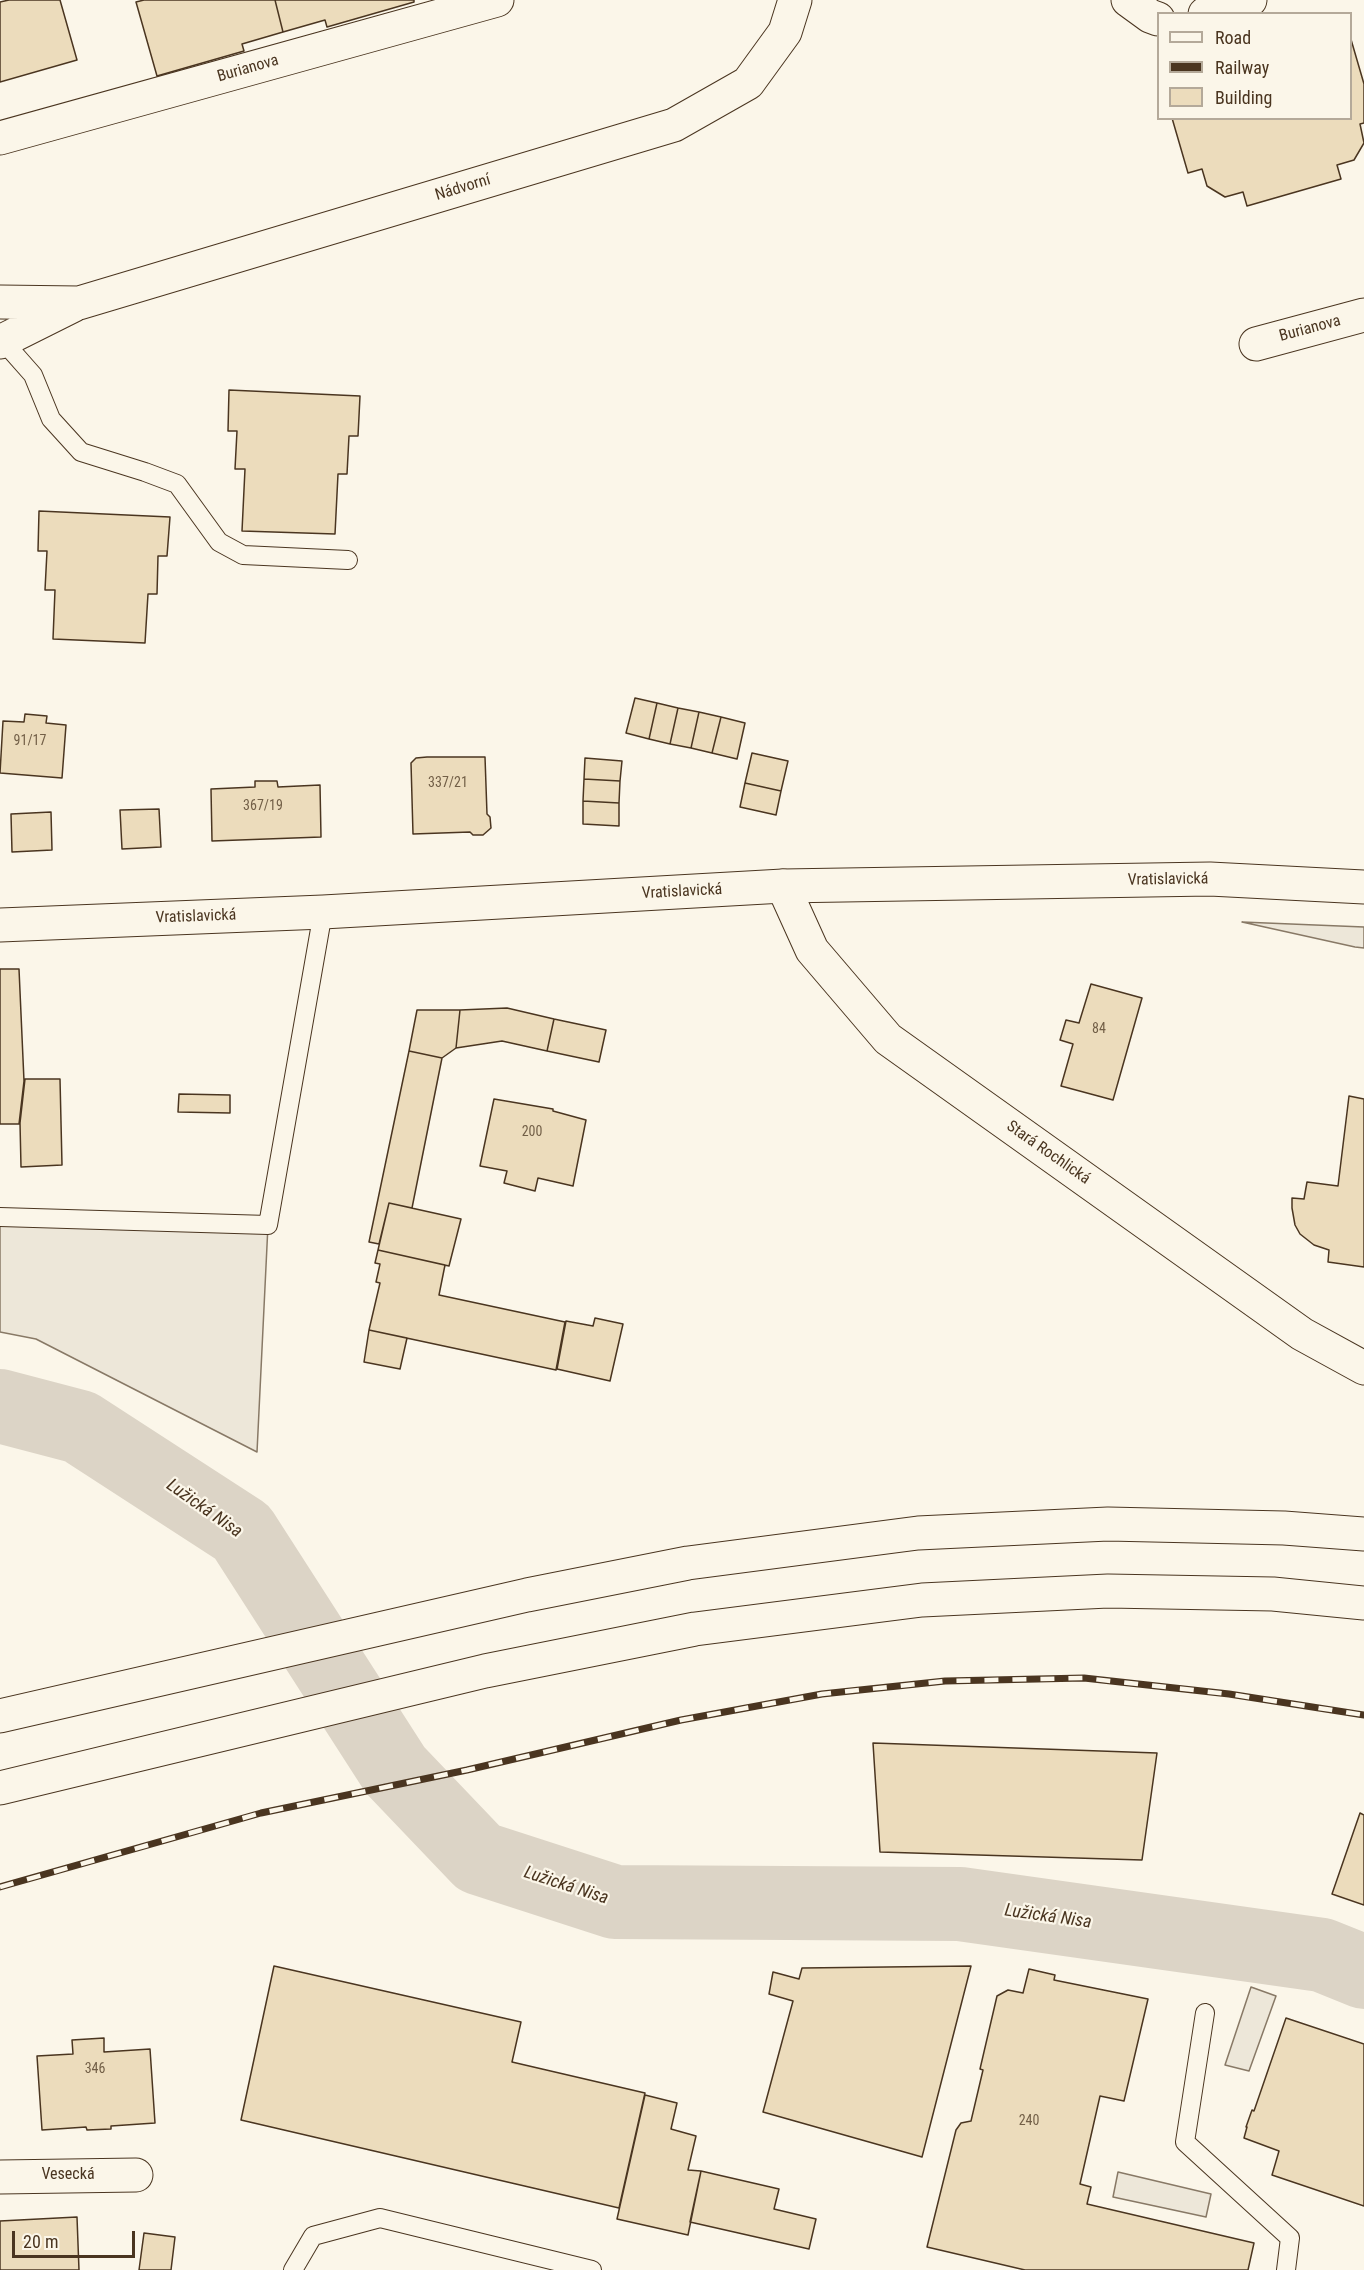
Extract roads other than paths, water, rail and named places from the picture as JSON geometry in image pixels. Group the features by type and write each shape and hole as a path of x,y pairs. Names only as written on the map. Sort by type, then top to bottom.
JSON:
{"main road":[{"name":"Burianova","path":"0,138 496,0"},
{"name":"Nádvorní","path":"2,341 79,303 674,125 748,83 785,32 795,0"},
{"path":"1128,0 1157,19"},
{"path":"1211,12 1250,0"},
{"name":"Nádvorní","path":"0,302 79,303"},
{"name":"Burianova","path":"1256,344 1364,315"},
{"name":"Vratislavická","path":"0,925 323,912 783,886 1210,879 1364,887"},
{"name":"Stará Rochlická","path":"783,886 812,950 888,1039 1302,1334 1364,1368"},
{"path":"0,1716 527,1595 688,1563 918,1533 1108,1524 1284,1528 1364,1534"},
{"path":"0,1788 485,1671 695,1629 922,1600 1108,1591 1273,1594 1364,1603"},
{"name":"Vesecká","path":"0,2177 136,2175"}],"lane":[{"path":"2,341 33,375 51,419 81,452 177,484 219,542 243,555 348,560"},
{"path":"0,1217 268,1225 323,912"},
{"path":"1205,2013 1185,2142 1290,2238 1286,2270"},
{"path":"293,2270 313,2236 380,2218 592,2270"}],"waterway":[{"name":"Lužická Nisa","path":"0,1406 80,1427 242,1532 395,1770 479,1858 615,1902 960,1904 1322,1955 1364,1972"}],"railway":[{"path":"0,1887 261,1813 467,1770 681,1720 822,1694 945,1681 1084,1678 1229,1694 1364,1715"}]}
